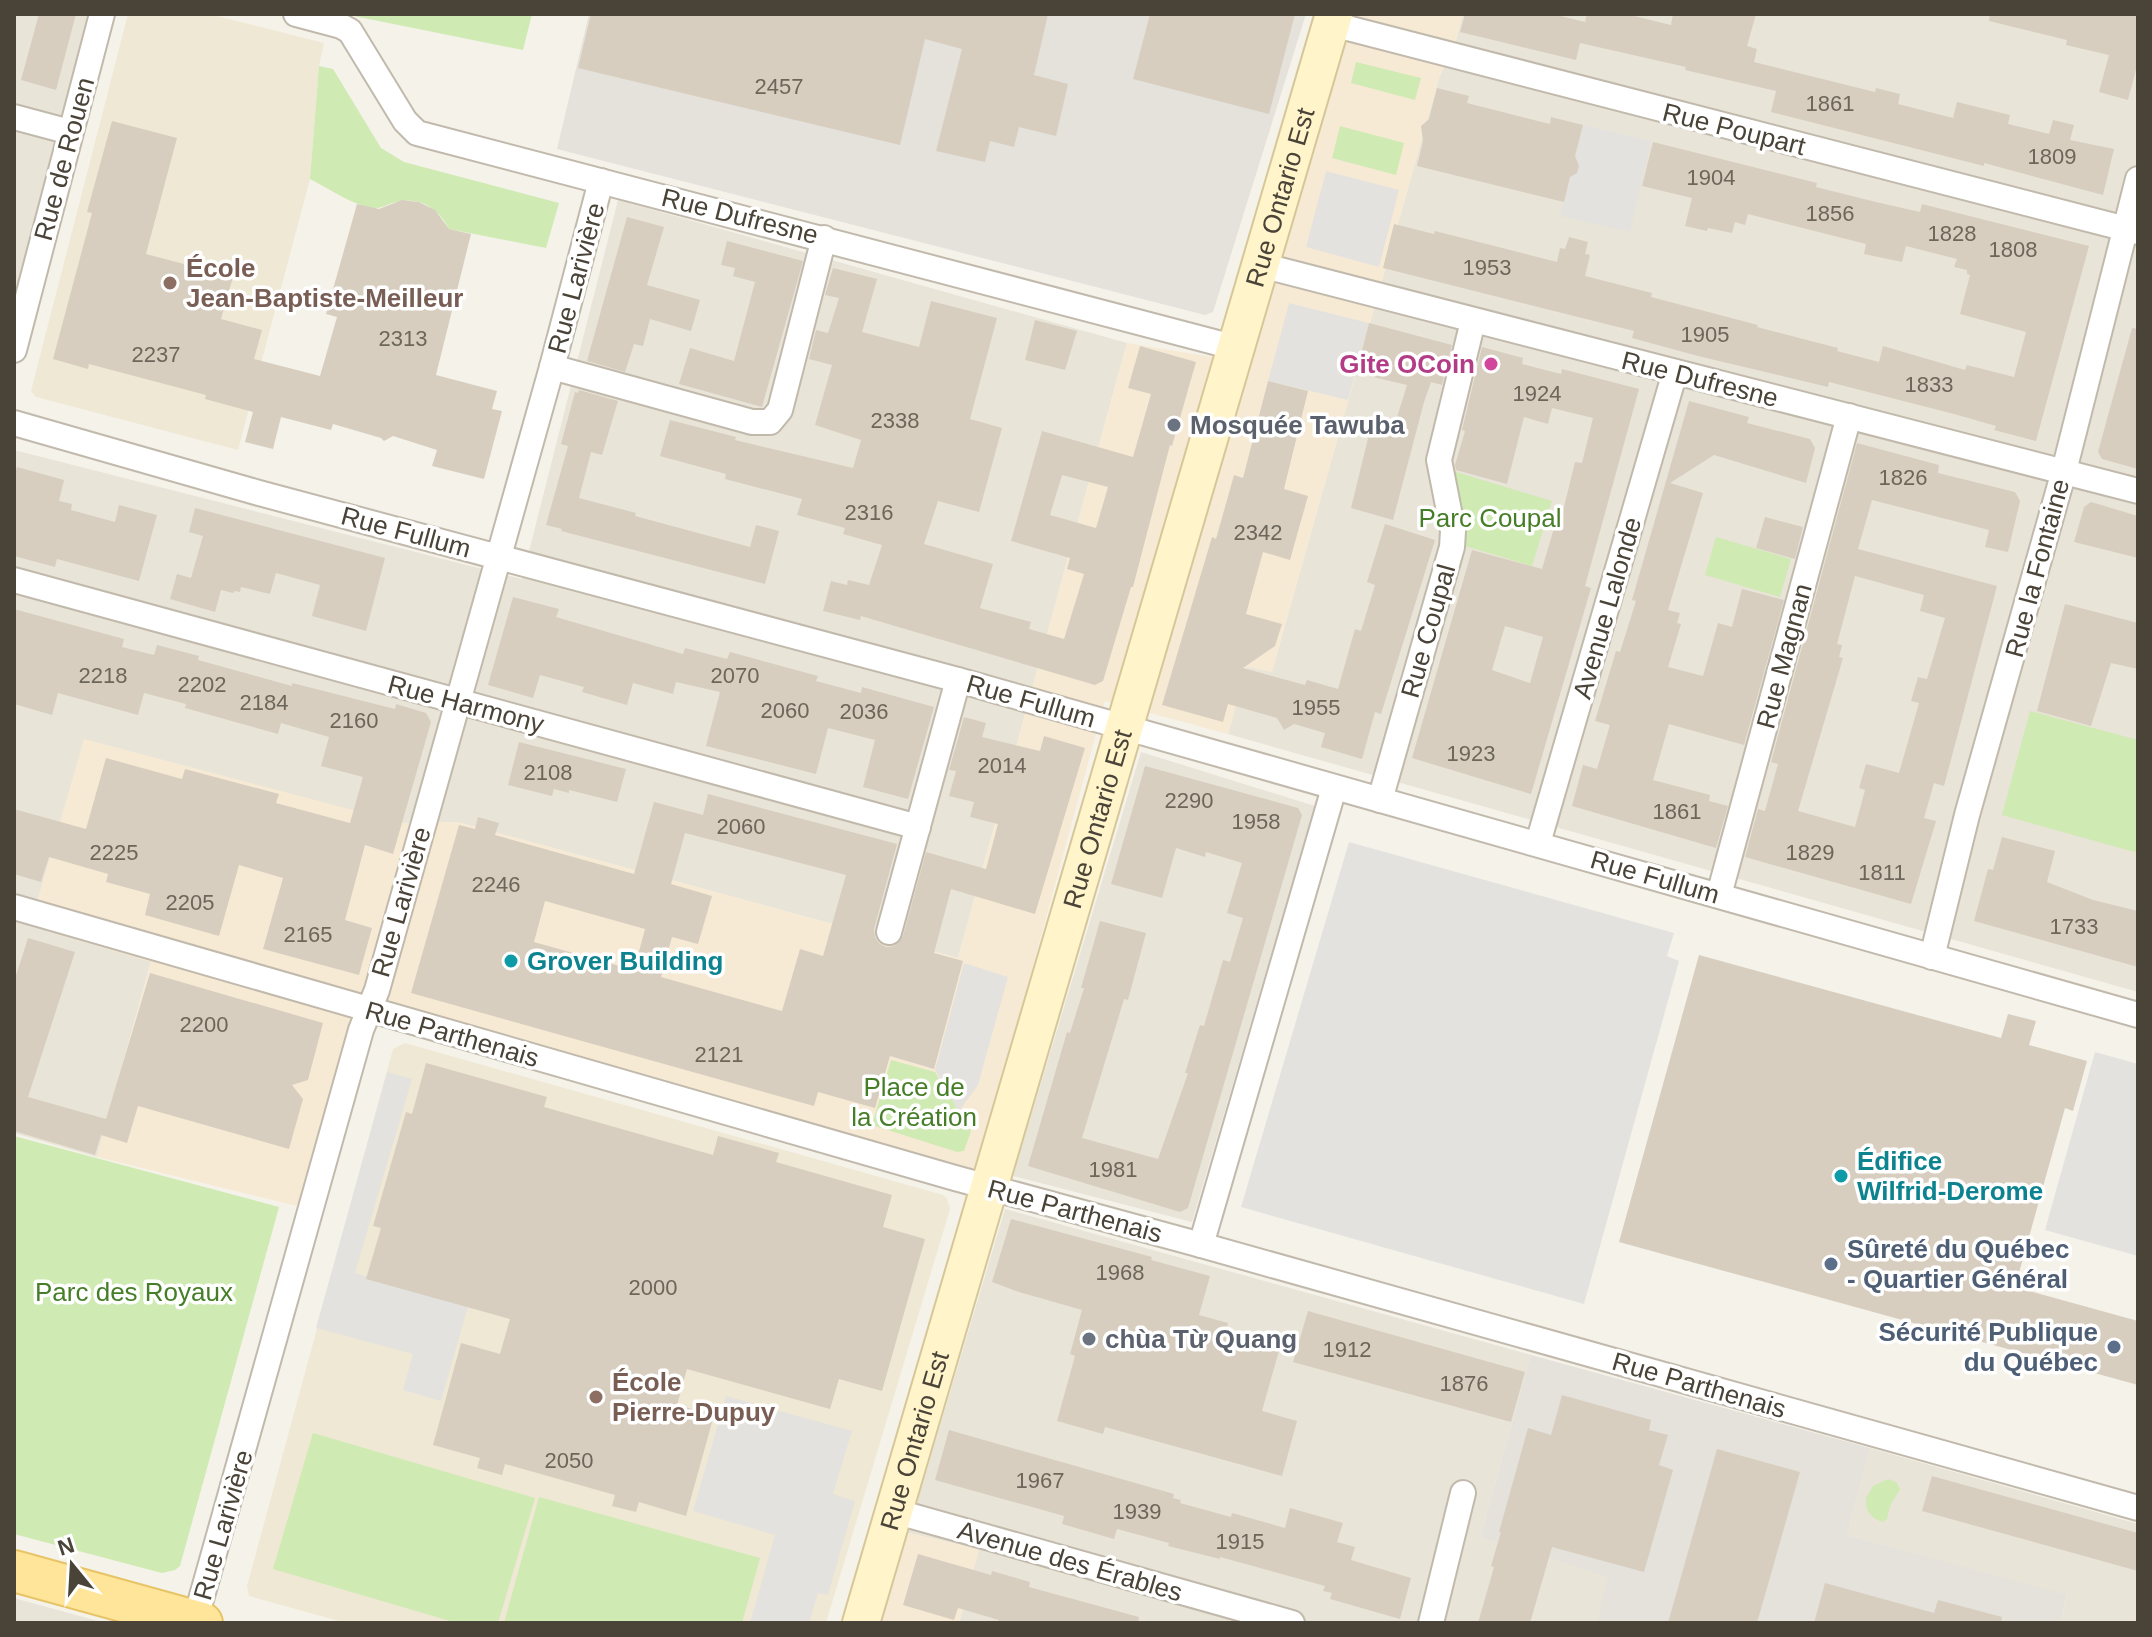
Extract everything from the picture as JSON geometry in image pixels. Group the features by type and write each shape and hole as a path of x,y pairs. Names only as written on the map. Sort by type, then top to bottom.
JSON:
{"main road":[{"name":"Rue Ontario Est","path":"861,1623 1333,19"},
{"path":"14,1571 198,1622"}],"street":[{"name":"Rue de Rouen","path":"14,350 102,14"},
{"name":"Rue Dufresne","path":"297,14 350,31 405,121 417,133 1237,348"},
{"name":"Rue Poupart","path":"1333,19 2132,230"},
{"path":"14,117 70,132"},
{"name":"Rue la Fontaine","path":"1932,957 1967,815 2132,230 2138,179"},
{"name":"Rue Larivière","path":"198,1622 552,367 601,181"},
{"path":"552,367 752,422 770,422 780,410 824,238"},
{"name":"Rue Dufresne","path":"1261,265 2138,491"},
{"name":"Rue Coupal","path":"1380,800 1452,547 1453,531 1439,460 1473,321"},
{"name":"Avenue Lalonde","path":"1538,843 1675,372"},
{"name":"Rue Magnan","path":"1719,895 1849,416"},
{"name":"Rue Fullum","path":"14,423 259,493 958,680 2138,1015"},
{"name":"Rue Harmony","path":"14,580 918,827"},
{"path":"889,932 958,680"},
{"path":"1201,1245 1334,788"},
{"name":"Rue Parthenais","path":"14,907 989,1188 2138,1508"},
{"path":"1431,1623 1463,1493"},
{"name":"Avenue des Érables","path":"894,1511 1292,1623"}],"shaded area":[{"path":"14,14 93,14 14,307"},
{"name":"École Jean-Baptiste-Meilleur","path":"128,14 209,14 324,43 319,66 310,179 238,450 36,397 31,391"},
{"path":"589,14 1306,14 1213,312 1205,315 557,149"},
{"path":"1339,14 1463,14 1456,40 1439,78 1272,672 1247,667 1228,734 1105,701 974,1169 364,1001 309,1209 97,1157 151,962 30,926 84,739 402,823 457,822 958,958 1127,343 1243,362"},
{"path":"1463,14 2138,14 2138,992 1228,734 1247,666 1272,671 1439,78 1456,40"},
{"path":"1583,125 1651,141 1630,232 1560,216 1570,175 1577,173 1579,166 1574,159"},
{"path":"1326,171 1399,190 1379,267 1306,247"},
{"path":"618,200 1127,343 958,958 457,822 402,823 30,926 151,961 97,1157 14,1133 14,450 522,579"},
{"path":"1289,303 1369,323 1348,400 1268,381"},
{"path":"1141,752 1315,806 1192,1222 1013,1176"},
{"path":"1349,842 1674,933 1667,956 1679,961 1584,1304 1241,1207"},
{"path":"964,963 1008,977 978,1085 959,1111 935,1070"},
{"name":"École Pierre-Dupuy","path":"405,1043 947,1198 950,1209 826,1623 346,1623 249,1596 247,1586 393,1049"},
{"path":"2095,1052 2138,1064 2138,1256 2045,1230"},
{"path":"387,1072 412,1079 355,1273 468,1306 441,1401 403,1390 413,1354 316,1328"},
{"path":"1005,1209 1531,1355 1480,1537 1609,1577 1597,1623 959,1623 979,1549 908,1533"},
{"path":"1531,1355 1870,1448 1847,1535 2067,1595 2060,1623 1597,1623 1608,1577 1480,1537"},
{"path":"726,1396 852,1431 833,1494 855,1501 828,1595 818,1593 809,1623 750,1623 775,1535 693,1511"},
{"path":"1870,1448 2138,1524 2138,1623 2060,1623 2067,1596 1847,1535"},
{"path":"908,1533 979,1549 959,1623 882,1623"},
{"path":"14,1598 105,1623 14,1623"}],"green space":[{"path":"344,14 532,14 523,50"},
{"path":"1356,62 1421,78 1415,100 1351,83"},
{"path":"319,66 333,69 381,148 404,162 559,203 546,248 449,229 434,210 413,201 376,208 365,206 310,179"},
{"path":"1340,126 1404,143 1396,175 1332,158"},
{"name":"Parc Coupal","path":"1443,468 1552,501 1532,566 1452,542"},
{"path":"1716,537 1791,559 1780,597 1705,575"},
{"path":"2030,711 2138,740 2138,853 2002,815"},
{"name":"Place de la Création","path":"891,1060 935,1072 971,1131 964,1151 957,1152 872,1125"},
{"name":"Parc des Royaux","path":"14,1136 279,1207 180,1566 175,1570 162,1573 14,1534"},
{"path":"313,1433 535,1498 498,1623 457,1623 273,1569"},
{"path":"1888,1479 1896,1482 1900,1489 1883,1522 1870,1513 1866,1498 1873,1486"},
{"path":"539,1497 760,1558 742,1623 504,1623"}],"building":[{"path":"39,14 76,14 56,90 21,80"},
{"path":"591,14 1048,14 1034,75 1068,84 1056,136 1019,127 1014,147 990,141 985,162 936,151 962,49 925,39 900,145 578,68"},
{"path":"1150,14 1295,14 1269,114 1133,79"},
{"path":"1465,14 1552,14 1585,22 1587,14 1626,14 1671,25 1673,14 1756,14 1747,46 1757,49 1754,62 1875,92 1876,88 1900,94 1898,104 1953,118 1957,102 2010,115 2008,124 2049,134 2053,120 2074,125 2070,140 2114,149 2103,195 1771,112 1776,91 1685,70 1686,67 1580,43 1576,60 1460,32"},
{"path":"1990,14 2138,14 2138,62 2128,100 2099,92 2109,55 2066,45 2067,40 1989,21"},
{"path":"1437,88 1469,96 1467,103 1550,124 1551,117 1583,125 1575,156 1579,166 1577,173 1570,177 1564,202 1417,166 1423,141 1421,126 1429,119"},
{"path":"112,121 177,138 146,254 233,277 221,319 262,330 254,359 320,376 337,317 326,314 357,204 379,209 402,200 419,202 435,210 449,229 471,234 436,375 497,391 492,409 502,411 484,479 432,466 437,450 393,436 384,441 333,424 331,430 281,417 273,449 245,442 253,412 205,399 206,395 89,364 88,369 53,359 92,213 87,212"},
{"path":"1653,142 1817,183 1816,187 1876,202 1920,212 1922,204 2089,246 2036,441 1994,430 1996,426 1954,414 1829,382 1828,387 1698,356 1632,338 1634,331 1383,268 1394,224 1434,234 1435,231 1557,262 1560,248 1565,249 1569,237 1588,242 1585,254 1590,255 1585,276 1652,293 1651,297 1758,325 1879,362 1883,346 1965,370 1967,365 2014,377 2026,332 1960,314 1970,275 1967,270 1954,267 1957,259 1906,246 1902,262 1864,254 1866,244 1748,214 1745,225 1735,222 1732,233 1685,226 1692,198 1642,186"},
{"path":"627,217 664,227 647,285 700,300 691,331 650,319 643,346 634,344 625,372 587,361"},
{"path":"727,241 803,261 762,407 679,384 690,348 734,361 755,282 733,276 735,268 721,265"},
{"path":"833,268 877,279 862,332 919,347 931,301 997,318 970,419 1002,428 979,512 938,501 924,544 993,564 980,608 1031,622 1029,629 1064,639 1084,574 1067,569 1070,558 1011,541 1042,431 1133,457 1151,394 1128,388 1140,346 1196,362 1170,445 1133,587 1103,681 1095,685 861,616 860,620 823,611 831,581 847,585 848,580 869,585 882,545 843,534 845,528 797,515 802,499 725,479 726,474 660,456 670,420 736,437 735,440 853,468 861,440 815,425 832,365 809,359 816,330 828,333 839,298 825,295","holes":["1062,475 1108,487 1096,528 1050,515"]},
{"path":"1035,320 1077,331 1065,370 1025,360"},
{"path":"1369,323 1452,345 1442,385 1431,382 1424,402 1393,520 1351,508 1373,418 1395,424 1407,385 1356,373"},
{"path":"2132,328 2138,329 2138,469 2102,459 2098,452"},
{"path":"1482,347 1523,358 1522,364 1561,374 1562,369 1639,389 1585,586 1591,588 1531,794 1412,758 1472,550 1542,569 1557,518 1561,519 1575,462 1582,463 1593,418 1552,408 1548,424 1524,417 1507,484 1456,470 1465,431 1462,430","holes":["1505,626 1543,637 1530,683 1492,670"]},
{"path":"1268,381 1308,391 1284,489 1308,496 1290,560 1263,552 1246,614 1282,624 1275,646 1243,668 1305,685 1307,680 1338,689 1355,629 1361,631 1375,585 1367,582 1385,524 1435,540 1381,714 1375,712 1362,759 1321,747 1325,733 1294,724 1284,730 1277,718 1228,704 1223,722 1162,705 1212,537 1216,539 1234,475 1243,478"},
{"path":"579,390 618,401 602,455 591,452 579,498 750,547 756,525 779,531 765,584 546,525 568,446 561,444 575,392"},
{"path":"1689,401 1749,417 1747,423 1810,439 1815,448 1806,483 1714,455 1670,483 1703,493 1668,610 1680,613 1677,623 1681,624 1668,667 1703,676 1718,623 1732,627 1742,589 1784,600 1744,745 1669,724 1653,780 1710,795 1709,801 1728,806 1716,848 1572,806 1583,765 1597,769 1610,725 1595,721 1616,651 1620,652 1636,601 1632,600"},
{"path":"1857,443 1939,465 1938,473 2015,492 2020,501 2008,552 1985,547 1989,530 1872,500 1858,549 1997,586 1944,786 1934,783 1924,818 1936,821 1911,904 1745,857 1758,809 1765,811 1778,764 1771,762","holes":["1855,576 1924,595 1920,611 1945,618 1927,679 1918,677 1911,701 1919,703 1899,773 1866,764 1859,788 1865,790 1855,827 1798,811 1843,658 1839,657 1842,645 1837,644"]},
{"path":"17,467 64,480 59,501 72,504 71,510 115,522 119,505 157,515 139,581 57,559 55,567 14,556 14,477"},
{"path":"2091,502 2138,516 2138,558 2074,542 2084,507"},
{"path":"195,508 385,558 366,631 312,616 320,585 276,573 270,594 241,587 240,592 221,590 215,612 170,599 177,574 191,578 203,536 189,532"},
{"path":"1765,517 1803,527 1795,559 1756,548"},
{"path":"513,597 559,609 556,617 683,654 685,648 727,659 730,652 818,676 816,681 861,693 862,687 934,707 908,799 863,787 875,740 828,728 816,774 706,746 720,692 676,682 673,694 633,683 627,705 582,692 584,687 540,675 533,698 488,685"},
{"path":"2065,604 2138,623 2138,669 2111,663 2091,726 2037,711"},
{"path":"14,609 124,639 122,647 154,655 157,645 199,656 198,660 292,686 292,683 395,709 396,704 426,713 431,722 393,854 365,845 345,920 372,928 359,975 263,949 283,878 239,865 219,936 145,915 150,894 106,882 108,874 49,857 41,882 14,874 14,809 86,829 106,758 182,779 185,769 279,794 276,803 350,823 363,777 321,766 329,737 281,723 278,734 144,693 138,715 58,693 52,715 14,704"},
{"path":"964,717 986,723 982,737 1040,751 1044,736 1085,748 1035,914 951,889 934,953 963,961 934,1069 890,1056 875,1108 818,1092 814,1106 411,993 459,825 475,829 478,817 499,823 495,835 634,874 654,802 703,815 708,794 897,844 874,929 879,943 886,947 894,946 903,936 926,852 986,869 998,824 970,817 974,802 949,796 956,771 949,770","holes":["685,833 846,875 823,956 800,949 782,1011 661,977 672,937 698,944 712,896 671,884","545,901 645,929 634,970 534,942"]},
{"path":"519,742 626,769 617,802 569,790 569,793 554,789 552,796 508,785"},
{"path":"1145,766 1298,808 1302,815 1188,1208 1180,1212 1028,1166 1067,1032 1070,1033 1084,988 1081,988 1100,921 1146,933 1128,1000 1124,999 1082,1138 1158,1159 1188,1073 1185,1073 1200,1025 1204,1026 1223,960 1230,962 1243,918 1227,913 1242,863 1206,852 1205,857 1176,848 1162,898 1111,884"},
{"path":"2002,837 2055,851 2047,882 2093,900 2138,911 2138,967 1974,921 1988,869 1993,870"},
{"path":"28,938 75,952 28,1097 106,1119 150,973 323,1023 308,1080 292,1085 303,1099 289,1149 138,1106 127,1143 101,1135 95,1155 14,1131 14,982"},
{"name":"Édifice Wilfrid-Derome","path":"1699,955 2001,1038 2008,1014 2036,1021 2029,1045 2087,1061 2073,1111 2065,1108 2015,1287 2138,1321 2138,1385 1619,1242"},
{"path":"426,1063 547,1097 544,1107 713,1155 718,1136 779,1153 776,1162 892,1195 883,1227 925,1239 882,1391 839,1379 830,1409 687,1369 677,1405 714,1415 686,1516 639,1502 636,1512 612,1506 615,1495 505,1464 502,1475 477,1468 480,1458 433,1445 461,1343 500,1354 510,1319 366,1279 381,1228 373,1226 406,1112 412,1114"},
{"path":"1011,1219 1210,1276 1199,1315 1228,1323 1226,1332 1280,1347 1262,1411 1297,1421 1282,1476 1105,1427 1103,1434 1057,1421 1075,1356 1070,1354 1082,1310 992,1282"},
{"path":"1308,1311 1525,1372 1511,1422 1293,1362"},
{"path":"1562,1395 1651,1420 1649,1430 1668,1435 1659,1465 1673,1470 1644,1572 1552,1547 1530,1623 1478,1623 1528,1428 1551,1435"},
{"path":"949,1430 1174,1494 1173,1498 1181,1500 1180,1503 1231,1517 1232,1513 1285,1528 1290,1508 1343,1523 1337,1542 1355,1547 1351,1560 1411,1578 1400,1619 1330,1599 1332,1593 1323,1591 1325,1586 1168,1546 1169,1543 1117,1529 1114,1539 1062,1524 1064,1516 935,1480"},
{"path":"1717,1449 1800,1472 1757,1623 1668,1623"},
{"path":"1932,1476 2138,1533 2138,1571 1922,1511"},
{"path":"918,1554 991,1575 992,1571 1030,1582 1029,1587 1139,1617 1138,1623 998,1623 999,1620 958,1608 954,1620 903,1605"},
{"path":"1825,1583 1934,1613 1938,1600 2002,1617 2001,1623 1814,1623"}],"place":[{"name":"École Jean-Baptiste-Meilleur","path":"170,283"},
{"name":"Gite OCoin","path":"1491,364"},
{"name":"Mosquée Tawuba","path":"1174,425"},
{"name":"Grover Building","path":"511,961"},
{"name":"Édifice Wilfrid-Derome","path":"1841,1176"},
{"name":"Sûreté du Québec - Quartier Général","path":"1831,1264"},
{"name":"chùa Từ Quang","path":"1089,1339"},
{"name":"Sécurité Publique du Québec","path":"2114,1347"},
{"name":"École Pierre-Dupuy","path":"596,1397"}]}
